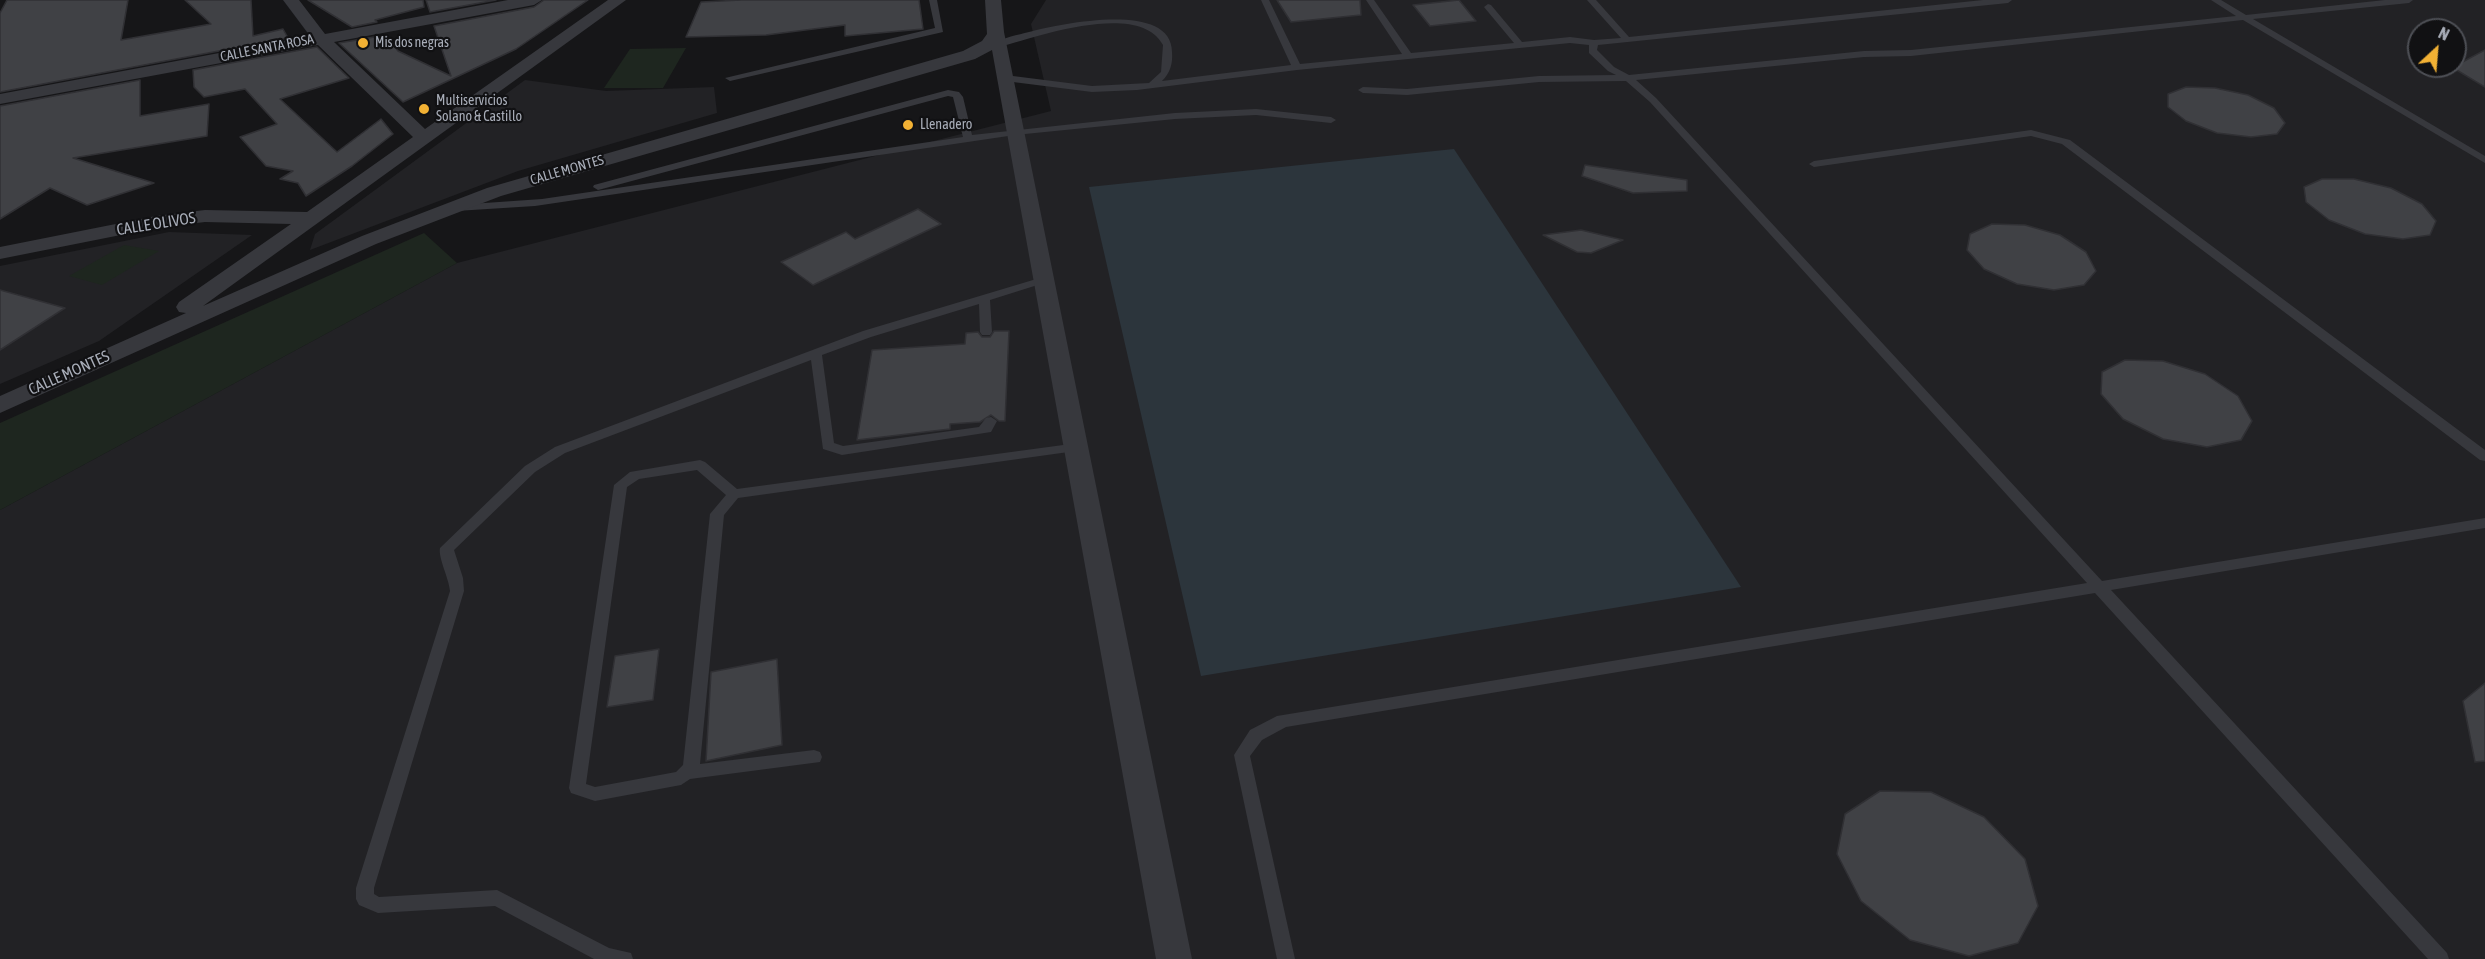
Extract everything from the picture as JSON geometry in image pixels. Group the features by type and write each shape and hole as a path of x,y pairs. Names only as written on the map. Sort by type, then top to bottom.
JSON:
{"street":[{"path":"291,0 320,38 423,137"},
{"name":"CALLE SANTA ROSA","path":"0,99 534,0"},
{"name":"CALLE MONTES","path":"138,342 618,0"},
{"path":"993,0 1015,132 1078,447 1174,959"},
{"name":"CALLE MONTES","path":"0,405 369,240 451,208 521,183 969,55 984,49 998,35"},
{"name":"CALLE OLIVOS","path":"0,253 156,222 205,216 313,218"}],"lane":[{"path":"730,78 939,30 933,0"},
{"path":"1265,0 1296,67"},
{"path":"1370,0 1408,56"},
{"path":"1591,0 1626,38"},
{"path":"1918,0 1929,8"},
{"path":"1005,78 1092,89 1151,85 1296,67 1570,40 1594,43 2008,0"},
{"path":"2215,0 2485,160"},
{"path":"1363,90 1407,92 1539,79 1628,78 1864,54 1911,53 2409,0"},
{"path":"1488,7 1520,45"},
{"path":"998,35 1104,19 1145,22 1158,29 1167,43 1165,73 1151,85"},
{"path":"1594,43 1592,51 1600,60 1628,78 1653,100 2101,586 2440,959"},
{"path":"535,203 948,93 956,94 958,97 968,139"},
{"path":"451,208 535,203 1015,132 1175,116 1256,112 1331,120"},
{"path":"1815,164 2031,133 2066,142 2485,457"},
{"path":"624,959 606,956 497,898 378,905 365,899 365,888 457,591 456,578 446,553 447,548 530,469 560,450 816,353 984,297 1043,280"},
{"path":"984,297 986,332"},
{"path":"816,353 828,446 832,449 842,451 980,431 986,429 991,421"},
{"path":"734,494 700,465 635,475 621,484 577,788 595,794 681,778 691,768 717,514 734,494 1078,447"},
{"path":"1286,959 1242,755 1256,735 1283,721 2485,523"},
{"path":"686,773 814,757"}],"shaded area":[{"path":"1046,0 2485,0 2485,959 0,959 0,510 457,263 1051,111 1031,24"},
{"path":"686,48 663,88 604,88 630,49"},
{"path":"525,80 606,91 714,87 717,113 518,171 310,250 315,234"},
{"path":"1454,149 1741,587 1201,676 1089,187"},
{"path":"169,232 252,235 99,341 0,384 0,266"},
{"path":"424,233 457,263 0,510 0,423"},
{"path":"124,245 159,251 102,285 69,276"}],"building":[{"path":"7,0 128,0 121,40 211,24 185,0 251,0 253,36 283,29 288,38 0,92 0,13"},
{"path":"308,0 423,0 424,7 375,20 377,22 352,27"},
{"path":"426,0 496,0 430,12"},
{"path":"544,0 588,0 516,49 403,102 339,43 386,35 398,51 451,76 434,26 534,7"},
{"path":"919,0 923,29 845,36 845,25 766,35 686,37 701,2"},
{"path":"1277,0 1360,0 1361,15 1291,22"},
{"path":"1459,0 1476,21 1430,26 1413,5"},
{"path":"317,47 349,78 280,99 337,152 381,119 393,134 352,166 306,196 298,183 280,179 293,171 266,166 240,137 277,124 245,89 204,97 194,87 193,70"},
{"path":"2485,50 2485,87 2467,76 2467,60"},
{"path":"140,80 140,116 209,104 207,136 73,158 154,183 87,205 50,188 0,219 0,106"},
{"path":"2186,87 2215,88 2248,95 2274,108 2285,123 2277,134 2251,137 2217,133 2186,121 2168,107 2168,94"},
{"path":"1585,165 1687,180 1687,191 1633,193 1582,176"},
{"path":"2322,179 2354,179 2391,188 2422,204 2436,221 2430,235 2403,239 2365,234 2329,220 2306,202 2304,187"},
{"path":"918,209 941,224 813,285 781,262 846,232 855,239"},
{"path":"1992,224 2025,225 2060,235 2086,252 2096,271 2084,285 2054,290 2017,284 1984,269 1967,250 1970,234"},
{"path":"1581,230 1623,240 1591,253 1577,252 1543,235"},
{"path":"0,290 65,308 0,350"},
{"path":"994,331 1009,331 1005,421 999,421 991,415 980,422 950,424 950,429 857,440 872,350 965,344 966,333 978,332 982,337 990,337"},
{"path":"2125,360 2163,361 2205,374 2238,396 2252,421 2241,440 2207,447 2163,439 2123,419 2101,394 2102,372"},
{"path":"659,649 653,700 607,707 615,656"},
{"path":"777,659 782,745 706,761 711,672"},
{"path":"2485,683 2485,761 2475,762 2463,701"},
{"path":"1880,791 1931,792 1984,817 2025,859 2038,906 2018,943 1969,956 1910,940 1861,901 1837,854 1845,814"}],"place":[{"name":"Mis dos negras","path":"363,43"},
{"name":"Multiservicios Solano & Castillo","path":"424,109"},
{"name":"Llenadero","path":"908,125"}]}
